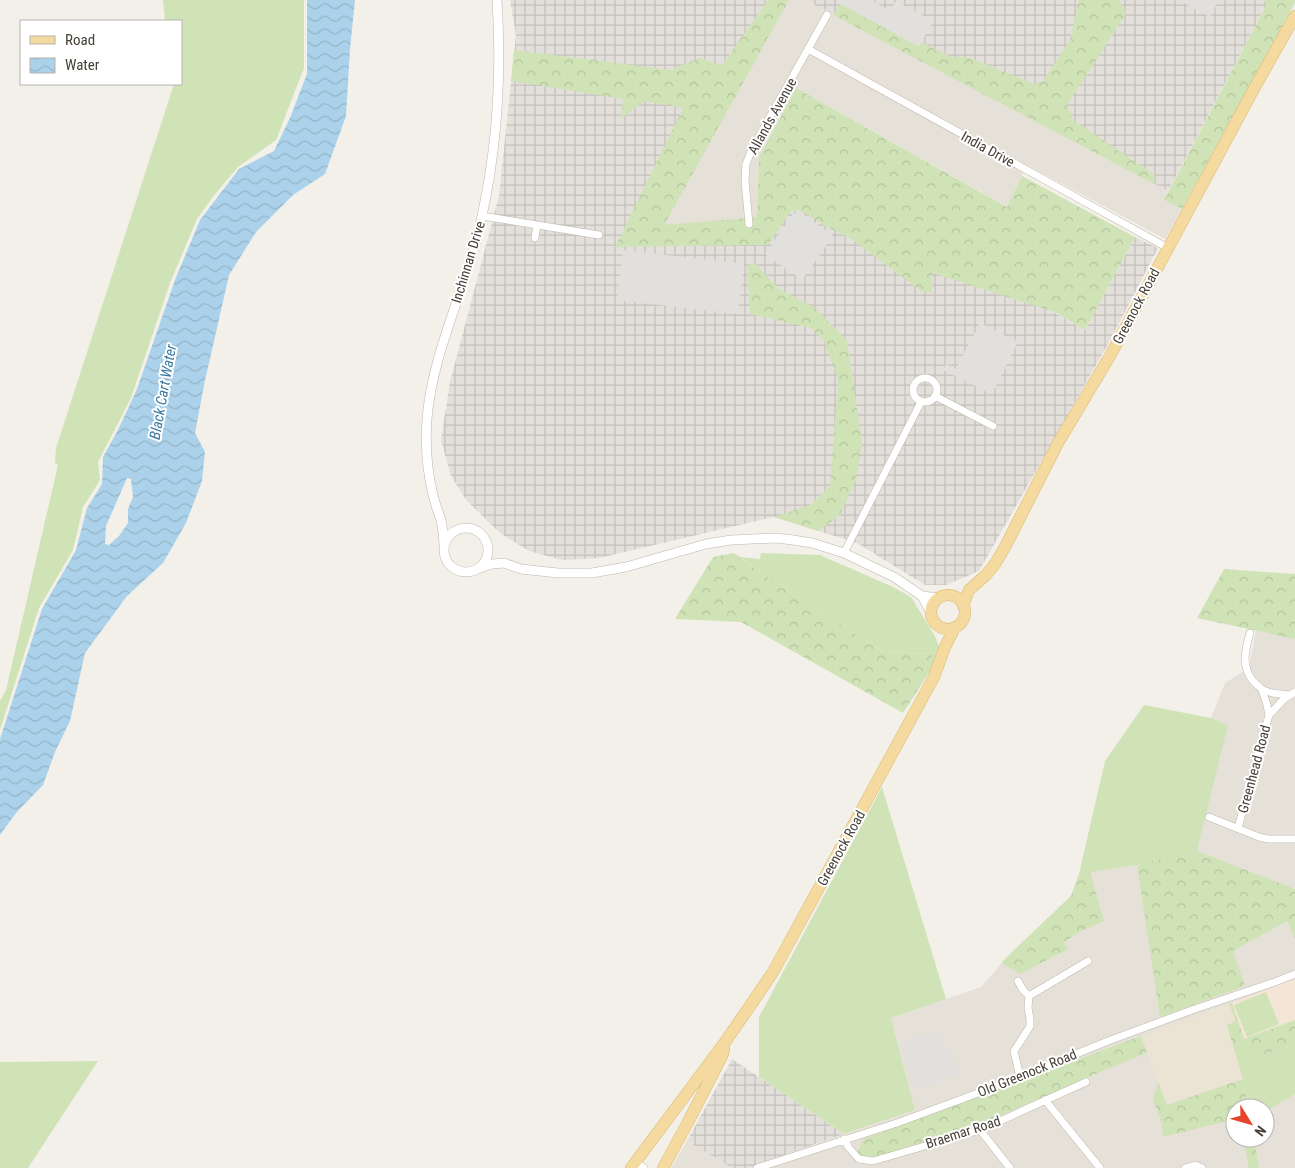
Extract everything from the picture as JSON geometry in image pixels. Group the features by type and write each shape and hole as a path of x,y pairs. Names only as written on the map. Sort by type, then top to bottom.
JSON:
{"main road":[{"name":"Greenock Road","path":"963,606 969,590 995,564 1058,443 1110,356 1295,16"},
{"name":"Greenock Road","path":"945,597 960,591 969,590"},
{"path":"945,597 956,598 963,606 964,614 961,622 955,627 946,629 934,622 931,613 933,604 945,597"},
{"path":"940,627 945,646"},
{"name":"Greenock Road","path":"637,1166 668,1118 725,1042 773,972 927,692 945,646 955,627"},
{"name":"Greenock Road","path":"663,1168 722,1056 725,1042"},
{"path":"668,1118 686,1126"}],"street":[{"name":"Inchinnan Drive","path":"444,546 441,520 428,471 426,436 429,396 440,348 475,243 482,216 496,121 499,44 497,0"},
{"name":"Allands Avenue","path":"749,224 745,181 746,164 752,149 827,15"},
{"name":"India Drive","path":"808,50 1168,248"},
{"path":"482,216 599,235"},
{"path":"536,238 538,225"},
{"path":"927,378 934,382 937,389 935,396 929,402 921,402 914,397 914,385 919,380 927,378"},
{"path":"935,396 993,426"},
{"path":"844,553 921,402"},
{"path":"441,520 458,530"},
{"path":"480,568 488,556 487,541 483,535 470,528 452,533 444,546 444,554 452,567 458,571 466,572 473,572 492,564 504,564 521,569 558,573 592,573 626,567 706,544 732,540 776,538 812,543 844,553 894,577 922,596 931,613"},
{"path":"488,549 504,564"},
{"path":"922,596 945,597"},
{"path":"1250,633 1245,648 1246,669 1250,677 1262,690 1269,715"},
{"path":"1262,690 1292,693"},
{"name":"Greenhead Road","path":"1238,828 1269,715 1292,693"},
{"path":"1208,817 1259,837 1268,839 1295,838"},
{"path":"1029,996 1088,961"},
{"name":"Old Greenock Road","path":"757,1168 906,1119 1020,1077 1108,1041 1295,974"},
{"path":"1018,981 1029,996 1028,1008 1030,1019 1030,1026 1014,1051 1020,1077"},
{"name":"Braemar Road","path":"873,1160 980,1130 1086,1082"},
{"path":"1045,1100 1100,1168"},
{"path":"980,1130 1010,1168"},
{"path":"844,1139 859,1159 873,1160 879,1168"},
{"path":"1185,1168 1195,1165 1202,1168"}],"shaded area":[{"path":"510,0 789,0 664,226 757,217 860,200 1085,330 1135,237 1158,248 1112,337 979,571 946,585 925,585 857,543 774,517 599,558 562,560 529,551 500,533 467,501 451,476 441,440 450,382 499,196 516,35"},
{"path":"789,0 806,0 1168,191 1164,200 1182,209 1165,239 1027,165 1008,207 796,88 759,157 757,217 664,226"},
{"path":"806,0 1269,0 1168,191"},
{"path":"843,0 870,0 890,11 896,1 933,21 919,47 841,4"},
{"path":"1179,0 1219,0 1210,17"},
{"path":"801,212 833,236 802,280 765,254 793,214"},
{"path":"623,250 744,264 738,314 617,300"},
{"path":"980,323 1018,342 992,394 943,370 946,364 956,369"},
{"path":"1256,630 1295,639 1295,1168 747,1168 915,1110 891,1018 981,987 1009,955 1071,896 1079,874 1137,865 1228,725 1211,718 1225,683 1249,668"},
{"path":"1295,979 1295,1020 1244,1039 1232,1003"},
{"path":"1229,1004 1236,1021 1227,1026 1243,1079 1166,1105 1141,1036"},
{"path":"937,1028 946,1052 951,1050 961,1073 913,1092 901,1042"},
{"path":"732,1059 844,1134 747,1168 732,1168 687,1141"},
{"path":"687,1141 732,1168 671,1168"}],"green space":[{"path":"163,0 304,0 304,68 276,140 238,167 197,219 170,283 131,398 98,462 100,480 83,507 73,550 39,608 0,730 0,701 6,690 58,465 55,463 56,448 174,85 182,85 182,20 165,20"},
{"path":"768,0 789,0 664,225 757,217 759,157 796,88 1007,207 1022,176 1135,237 1085,330 1055,312 932,273 932,293 921,291 850,238 825,226 800,210 791,211 768,245 615,247 683,108 644,101 621,119 623,99 511,81 514,50 671,70 699,58 722,65"},
{"path":"1079,0 1119,0 1126,14 1067,105 1073,120 1155,175 1154,184 833,15 841,3 952,57 968,57 1034,84 1043,81 1070,40"},
{"path":"1262,0 1295,0 1295,3 1182,209 1164,200 1267,4"},
{"path":"754,262 779,289 815,308 847,341 862,442 856,480 840,515 818,531 774,517 810,505 830,486 838,379 824,341 811,328 750,314 747,267"},
{"path":"734,553 883,652 932,654 934,665 903,713 741,622 675,619 713,557"},
{"path":"761,553 820,555 893,587 911,597 935,636 939,647 934,665 932,654 883,652 740,557 760,559"},
{"path":"1224,569 1295,574 1295,639 1197,618"},
{"path":"1144,705 1211,718 1228,725 1197,851 1137,865 1079,874 1105,761"},
{"path":"882,787 946,999 891,1018 915,1110 844,1134 759,1077 759,1017"},
{"path":"1197,851 1295,889 1295,939 1287,921 1233,951 1245,986 1160,1017 1137,865"},
{"path":"1090,872 1104,921 1081,931 1064,942 1068,949 1020,974 1001,963 1071,896 1079,874"},
{"path":"1266,992 1279,1024 1247,1037 1234,1005"},
{"path":"1232,1003 1244,1039 1295,1020 1295,1045 1293,1044 1260,1057 1232,1042 1227,1025 1236,1021 1229,1004"},
{"path":"1141,1036 1147,1053 981,1124 875,1157 863,1156 857,1153 863,1139"},
{"path":"1232,1042 1260,1057 1295,1045 1295,1094 1275,1106 1275,1098 1246,1098 1243,1079"},
{"path":"98,1061 28,1168 0,1168 0,1062"},
{"path":"1243,1079 1246,1098 1225,1098 1225,1122 1163,1137 1162,1125 1153,1099 1158,1083 1167,1105"},
{"path":"1245,1148 1256,1148 1259,1168 1249,1168"}],"water":[{"name":"Black Cart Water","path":"307,0 355,0 346,116 325,174 293,195 256,232 229,275 195,433 205,452 202,481 186,523 163,563 127,596 85,653 70,721 55,752 43,785 16,813 0,835 0,739 42,609 76,550 87,508 102,484 103,457 137,389 175,280 200,220 239,169 274,151 290,118 307,74","holes":["127,478 131,479 133,497 128,509 128,523 119,536 109,545 105,544 106,526"]}]}
